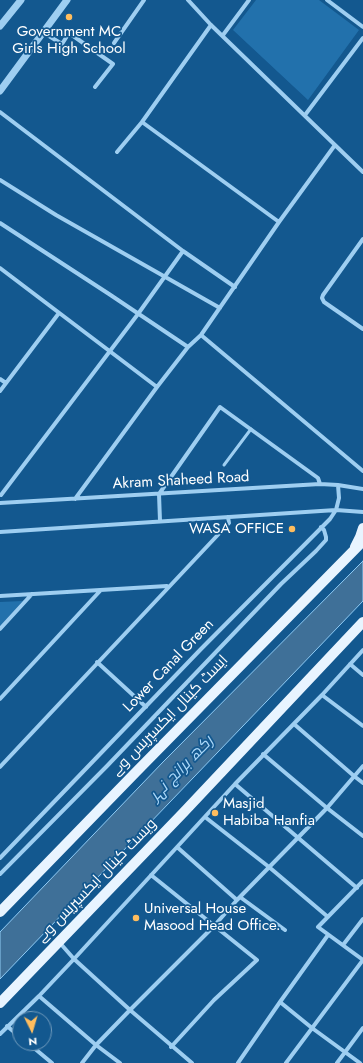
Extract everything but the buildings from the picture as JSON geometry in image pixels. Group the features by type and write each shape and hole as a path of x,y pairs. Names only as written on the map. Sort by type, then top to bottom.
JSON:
{"main road":[{"path":"338,567 353,550 363,528"},
{"name":"ایسٹ کینال ایکسپریس وے","path":"0,912 363,541"},
{"name":"ویسٹ کینال ایکسپریس وے","path":"0,1003 363,622"}],"street":[{"path":"0,26 21,0"},
{"path":"0,91 67,0"},
{"path":"114,43 144,0"},
{"path":"188,0 211,25 363,172"},
{"path":"223,36 248,0"},
{"path":"327,0 363,27"},
{"path":"118,152 142,122 211,25"},
{"path":"44,33 62,44 69,33 113,64 96,87"},
{"path":"304,115 363,38"},
{"path":"0,112 183,251 235,287"},
{"path":"142,122 279,222"},
{"path":"75,499 157,387 188,348 201,335 279,222 335,145"},
{"path":"0,180 56,215 220,308"},
{"path":"0,223 188,348"},
{"path":"363,239 322,298 324,302 363,329"},
{"path":"1,503 1,494 138,314 183,251"},
{"path":"0,268 157,387"},
{"path":"0,391 59,313"},
{"path":"201,335 363,471"},
{"path":"0,379 6,383"},
{"path":"160,521 159,494 220,407 318,478 320,484"},
{"name":"Akram Shaheed Road","path":"1,503 320,484 363,489"},
{"path":"336,510 339,498 338,485"},
{"path":"0,532 336,510 363,512"},
{"name":"Lower Canal Green","path":"0,858 330,519 336,510"},
{"path":"0,767 228,523 228,517"},
{"path":"0,874 107,766 281,584 316,551 326,540 324,530 321,528"},
{"path":"0,596 168,586"},
{"path":"0,699 100,590"},
{"path":"0,629 32,594"},
{"path":"0,1034 74,959 263,754 322,695 363,650"},
{"path":"97,662 146,707"},
{"path":"350,664 363,674"},
{"path":"322,695 363,726"},
{"path":"294,724 363,783"},
{"path":"263,754 363,836"},
{"path":"82,1063 96,1045 214,926 238,898 327,808 363,766"},
{"path":"235,784 357,888"},
{"path":"205,817 269,867 328,917"},
{"path":"177,847 238,898 285,930"},
{"path":"151,875 257,960 214,1000 171,1047"},
{"path":"286,1063 363,960 318,927 363,881"},
{"path":"343,945 363,919"},
{"path":"238,1063 328,935"},
{"path":"59,942 74,959 130,1010 171,1047 192,1063"},
{"path":"39,996 96,1045 120,1063"},
{"path":"280,1002 312,1028 360,1063"},
{"path":"7,1026 12,1030"},
{"path":"337,1063 363,1028"},
{"path":"38,1051 52,1063"}],"lane":[{"path":"224,465 251,429"}],"shaded area":[{"path":"256,0 319,0 359,30 308,100 233,30"},
{"path":"23,601 0,626 0,602"}],"water":[{"name":"رکھ برانچ نہر","path":"363,561 363,601 0,979 0,932 163,762"}],"place":[{"name":"Government MC Girls High School","path":"69,17"},
{"name":"WASA OFFICE","path":"292,529"},
{"name":"Masjid Habiba Hanfia","path":"215,813"},
{"name":"Universal House Masood Head Office.","path":"136,918"}]}
